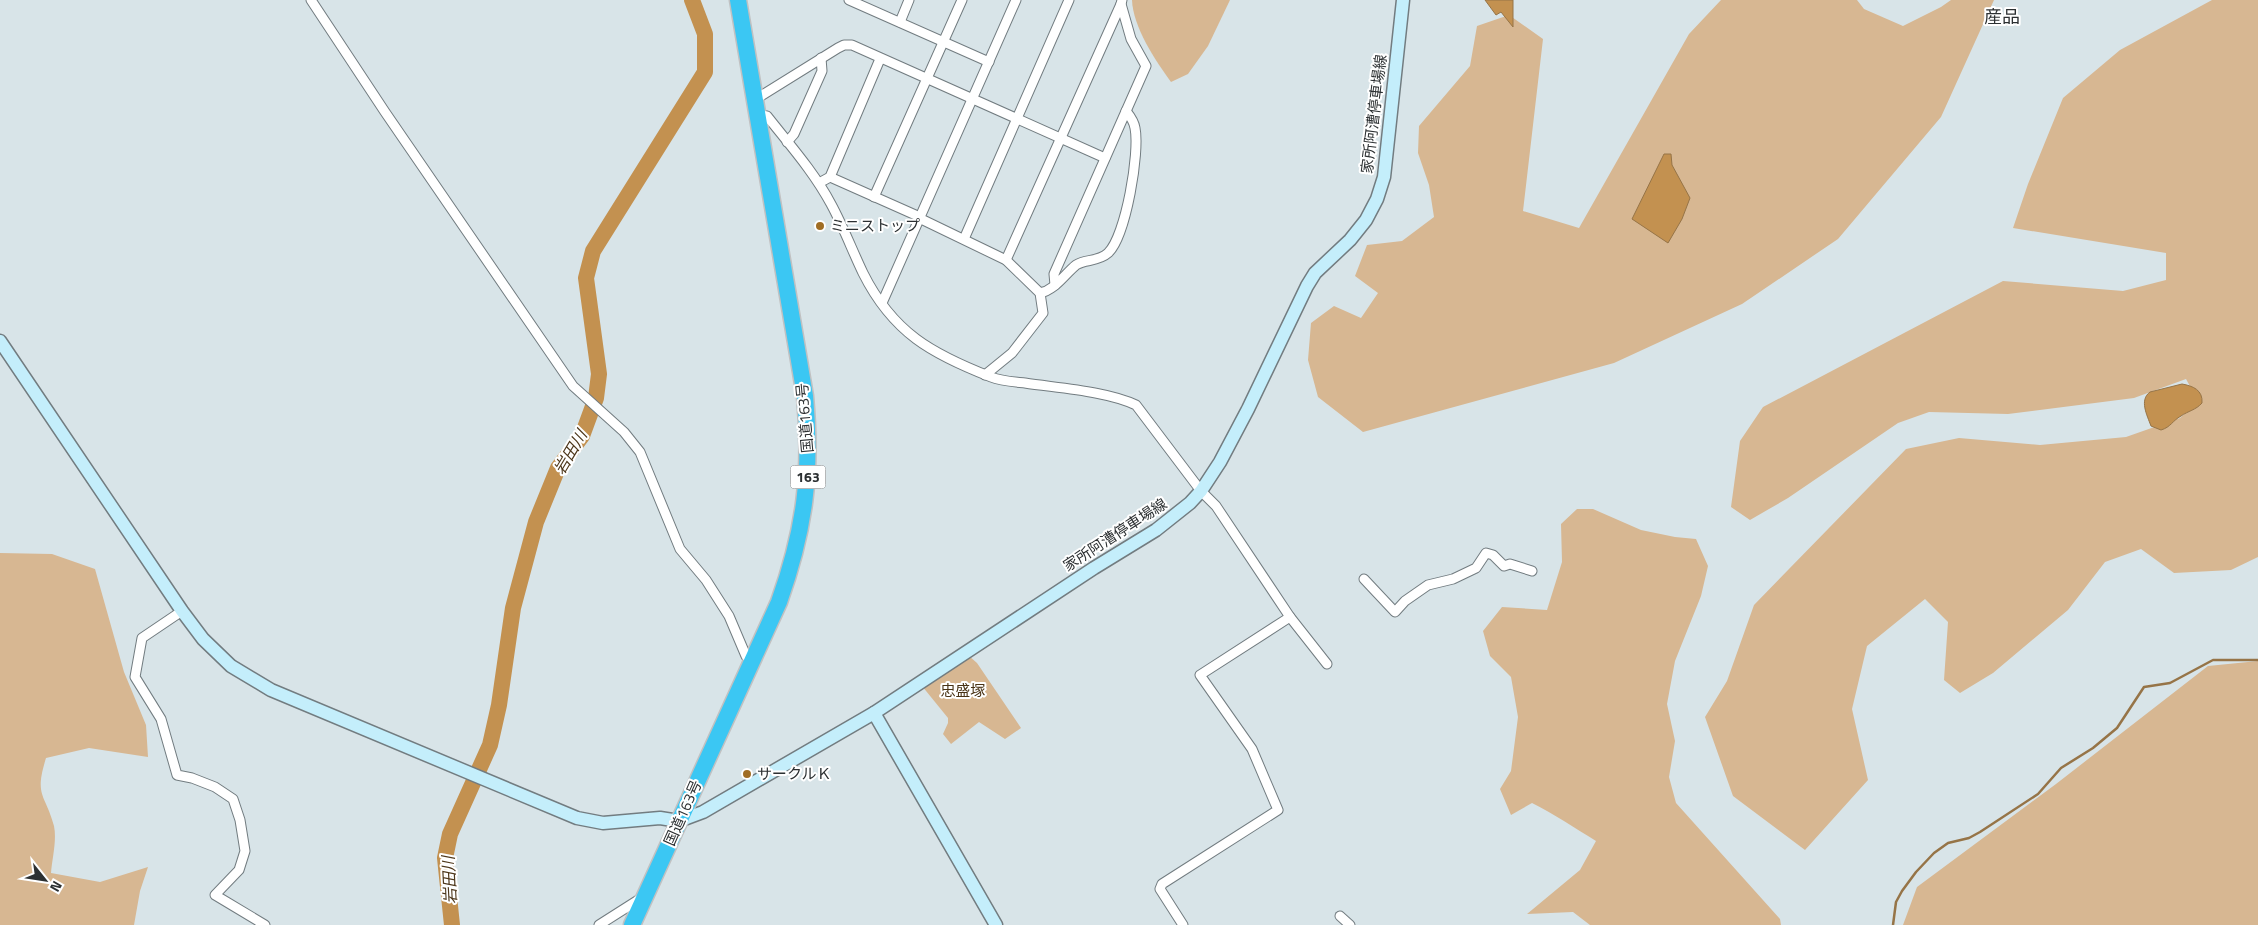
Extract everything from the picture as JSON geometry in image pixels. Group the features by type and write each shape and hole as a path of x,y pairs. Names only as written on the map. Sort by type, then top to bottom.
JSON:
{"highway":[{"name":"国道163号","path":"632,925 779,602 796,549 807,490 809,460 805,396 759,115 738,0"}],"main road":[{"name":"家所阿漕停車場線","path":"679,821 703,812 874,713 1094,568 1156,530 1190,503 1201,491 1220,462 1248,409 1307,286 1328,259 1359,230 1377,199 1384,177 1404,0"},
{"path":"0,341 182,611 203,639 231,666 271,690 577,818 592,822 660,818 679,821"},
{"path":"874,713 996,925"}],"street":[{"path":"312,0 402,137 573,386 624,432 640,452 680,549 706,580 729,616 746,656 751,660"},
{"path":"900,22 909,0"},
{"path":"874,196 962,0"},
{"path":"882,303 1016,0"},
{"path":"964,239 1069,0"},
{"path":"854,1 989,62"},
{"path":"1055,285 1054,274 1146,66 1131,38 1122,2"},
{"path":"1006,260 1122,2"},
{"path":"756,99 844,45 852,45 1105,158"},
{"path":"787,142 794,134 822,71 821,58"},
{"path":"819,183 830,177 880,58"},
{"path":"1040,293 1048,292 1078,264 1096,260 1107,254 1113,246 1121,228 1131,186 1136,140 1134,124 1126,111"},
{"path":"759,115 767,116 819,183 832,205 864,275 895,320 913,338 930,350 994,378 1128,401 1136,405 1201,491 1216,506 1290,617 1327,664"},
{"path":"830,177 919,217 1006,260 1040,293 1043,313 1012,353 985,375"},
{"path":"1364,579 1394,612 1428,585 1453,579 1476,568 1486,553 1493,555 1504,566 1510,564 1532,572"},
{"path":"182,611 142,638 135,677 161,719 177,775 192,778 216,787 233,799 240,820 245,851 239,870 215,895 265,925"},
{"path":"1184,925 1160,889 1162,884 1278,810 1252,748 1200,675 1290,617"},
{"path":"599,925 645,896"},
{"path":"1340,916 1350,925"}],"green space":[{"path":"1132,0 1230,0 1208,46 1188,74 1171,82 1152,54 1141,32 1136,21"},
{"path":"1721,0 1857,0 1864,9 1903,26 1951,0 1994,0 1941,117 1838,239 1742,304 1614,363 1363,432 1318,397 1308,360 1311,323 1334,306 1361,318 1378,293 1355,276 1367,245 1402,241 1434,217 1429,185 1418,153 1419,126 1470,66 1477,26 1509,15 1543,39 1523,211 1579,228 1689,34"},
{"path":"2212,0 2258,0 2258,557 2231,570 2174,573 2141,549 2105,562 2068,610 1993,673 1960,693 1944,680 1948,622 1925,599 1867,646 1852,709 1868,780 1805,850 1733,796 1705,717 1727,681 1754,605 1906,449 1959,438 2040,445 2126,437 2180,418 2198,401 2186,379 2134,398 2008,414 1929,412 1898,423 1788,498 1750,520 1731,507 1740,441 1763,407 2003,281 2123,291 2166,280 2166,253 2013,228 2028,184 2063,98 2120,50"},
{"path":"1577,509 1593,509 1641,530 1696,539 1708,566 1701,596 1675,661 1667,704 1675,741 1669,777 1676,803 1780,919 1781,925 1590,925 1573,912 1527,914 1580,870 1596,841 1532,803 1511,815 1500,789 1511,771 1518,717 1511,677 1490,656 1483,631 1502,607 1547,610 1562,562 1561,524"},
{"path":"0,553 52,554 95,569 124,672 146,725 148,757 89,748 46,758 41,788 55,831 51,873 100,882 148,867 140,891 134,925 0,925"},
{"name":"忠盛塚","path":"969,656 977,663 1021,728 1005,739 979,722 951,744 943,734 948,718 922,686"},
{"path":"2258,661 2258,925 1903,925 1917,887 2056,784 2208,666"}],"shaded area":[{"path":"1485,0 1513,0 1513,27 1501,12 1496,15"},
{"path":"1664,154 1671,154 1672,165 1690,198 1682,219 1668,243 1632,219"},
{"path":"2182,384 2197,389 2201,395 2202,403 2164,429 2161,430 2151,426 2144,403 2147,395 2150,392"}],"waterway":[{"name":"岩田川","path":"452,925 445,858 450,834 490,745 499,705 513,608 536,522 558,468 582,436 596,398 599,374 586,278 593,251 705,72 705,34 692,0"},
{"path":"1893,925 1896,902 1902,891 1916,872 1934,853 1948,843 1969,838 1980,832 2038,794 2061,768 2093,748 2117,728 2144,687 2170,683 2213,660 2258,660"}],"place":[{"name":"ミニストップ","path":"820,226"},
{"name":"サークルＫ","path":"747,774"}],"district":[{"name":"産品","path":"2002,17"}]}
